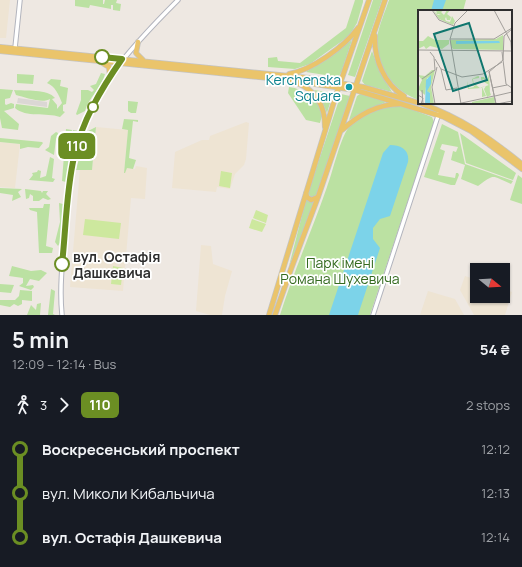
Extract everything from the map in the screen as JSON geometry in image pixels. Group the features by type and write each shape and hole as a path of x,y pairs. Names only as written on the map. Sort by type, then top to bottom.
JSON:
{"main road":[{"path":"269,315 325,131 369,0"},
{"path":"276,315 291,268 318,197 356,88 385,0"},
{"path":"286,78 310,68 350,38 361,23"},
{"path":"376,27 376,51 381,69 392,86 409,99"},
{"path":"138,42 136,53 145,61"},
{"path":"0,47 286,78 305,86 318,98 325,116 325,131"},
{"path":"0,51 100,61 145,61 286,78 340,85 409,99 418,102"},
{"path":"100,61 109,67 110,76"},
{"path":"356,88 406,104 439,112 471,131 522,169"},
{"path":"341,131 358,117 374,109 390,104 406,104"},
{"path":"422,104 472,126 522,164"},
{"path":"306,192 307,197 311,200 318,197"}],"street":[{"path":"15,48 20,0"},
{"path":"62,315 60,296 74,157 88,115 120,61 178,0"},
{"path":"373,315 439,112"}],"shaded area":[{"path":"0,0 10,0 6,38 0,38"},
{"path":"18,98 47,102 47,107 17,103"},
{"path":"246,122 249,123 246,159 244,165 235,174 230,189 217,187 216,192 172,188 175,152 202,140 209,140 210,136"},
{"path":"96,127 128,130 124,173 127,168 135,169 136,166 147,168 145,199 131,198 123,291 70,287 80,169 92,170"},
{"path":"0,142 20,144 15,188 0,187"},
{"path":"201,245 211,246 213,264 232,271 225,296 222,315 210,315 196,311"},
{"path":"465,276 470,278 470,303 509,303 505,315 474,315 460,290"},
{"path":"428,291 455,299 464,315 420,315"}],"green space":[{"path":"75,0 103,0 104,4 105,0 117,0 116,3 121,4 120,11 113,10 113,5 111,5 111,9 90,5 89,8 75,6"},
{"path":"355,0 363,0 363,2 357,23 349,36 310,64 295,69 268,67 268,58 277,57 278,61 300,63 346,28"},
{"path":"373,0 382,0 355,77 348,75"},
{"path":"389,0 466,0 463,10 418,10 418,100 402,91 394,84 383,68 377,48 377,38"},
{"path":"352,40 341,73 338,77 306,72"},
{"path":"372,51 380,72 392,92 365,85 362,81"},
{"path":"101,73 105,74 101,84 85,111 77,115 76,114 81,100 81,90 88,90 92,92 94,90 90,86 96,84"},
{"path":"17,74 34,75 33,84 17,83"},
{"path":"51,79 61,80 60,86 68,88 66,104 63,105 63,111 65,112 60,117 25,113 15,108 16,104 48,108 50,99 43,101 16,95 14,90 36,91 52,95 55,98 52,99 57,105 57,109 62,103 58,94 50,84 47,83"},
{"path":"289,87 296,88 314,99 320,110 320,123 306,120 288,93"},
{"path":"0,89 13,90 10,98 5,99 5,104 14,104 14,108 4,111 19,124 18,130 2,128 0,118"},
{"path":"314,90 333,93 327,113 321,99"},
{"path":"341,94 350,96 316,196 311,197 308,193"},
{"path":"360,94 388,101 349,120 357,96"},
{"path":"128,101 138,102 136,113 131,113 128,111"},
{"name":"Парк імені Романа Шухевича","path":"398,106 432,117 434,122 370,315 280,315 327,187 341,142 347,130 363,116 377,110"},
{"path":"124,119 138,120 138,122 133,121 129,158 136,160 133,169 127,168 125,173 128,130 122,129"},
{"path":"442,124 458,132 465,164 513,181 511,184 494,177 478,186 461,179 465,165 451,160 453,151 456,152 458,147 442,144 440,149 445,151 438,175 455,178 456,173 458,173 459,175 455,185 424,177"},
{"path":"96,127 92,170 76,170 86,132"},
{"path":"66,129 72,130 71,137 67,137 72,138 73,130 79,131 69,160 66,182 62,181"},
{"path":"56,132 60,134 56,139 54,155 45,150 49,147 51,136"},
{"path":"460,133 516,173 513,180 466,163"},
{"path":"0,138 43,143 39,148 28,147 20,149 20,144 0,142"},
{"path":"50,157 54,159 52,178 55,179 53,182 29,180 33,175 32,173 37,172 38,170 41,171 40,178 46,176"},
{"path":"221,171 232,173 230,188 219,186"},
{"path":"518,175 522,178 522,204 510,200"},
{"path":"0,188 22,189 18,192 21,197 12,201 13,195 0,193"},
{"path":"25,189 41,191 42,193 43,191 48,191 46,194 51,199 48,200 43,198 39,201 33,201 33,196 30,194 29,198 26,199"},
{"path":"306,200 315,202 289,266"},
{"path":"59,203 63,204 61,241 58,246 55,242 60,222"},
{"path":"44,204 50,204 46,246 53,248 52,253 39,253 37,212 30,210 29,208 43,208"},
{"path":"256,210 268,215 266,223 253,218"},
{"path":"85,219 121,223 119,239 83,235"},
{"path":"252,219 266,224 262,232 249,228"},
{"path":"12,266 31,271 41,270 47,273 39,281 30,279 26,286 33,285 34,287 31,290 19,286 23,283 23,278 9,276"},
{"path":"113,266 123,268 121,285 111,284"},
{"path":"0,284 14,285 11,293 0,292"},
{"path":"51,289 55,291 53,314 55,315 48,315"},
{"path":"20,290 32,291 32,301 22,300 22,304 18,306 14,304 10,307 0,305 0,300 15,300 19,296"},
{"path":"41,303 40,315 27,315 31,305 36,310 37,304"}],"water":[{"path":"434,0 446,0 442,10 431,10"},
{"path":"390,145 398,146 404,149 408,154 408,162 390,216 380,219 373,228 373,239 380,248 358,315 329,315 383,153"}],"bus line":[{"name":"110","path":"62,264 71,170 77,146 88,115 110,76 122,59 102,57"}],"place":[{"name":"Kerchenska Square","path":"349,87"},
{"name":"вул. Остафія Дашкевича","path":"62,264"}]}
